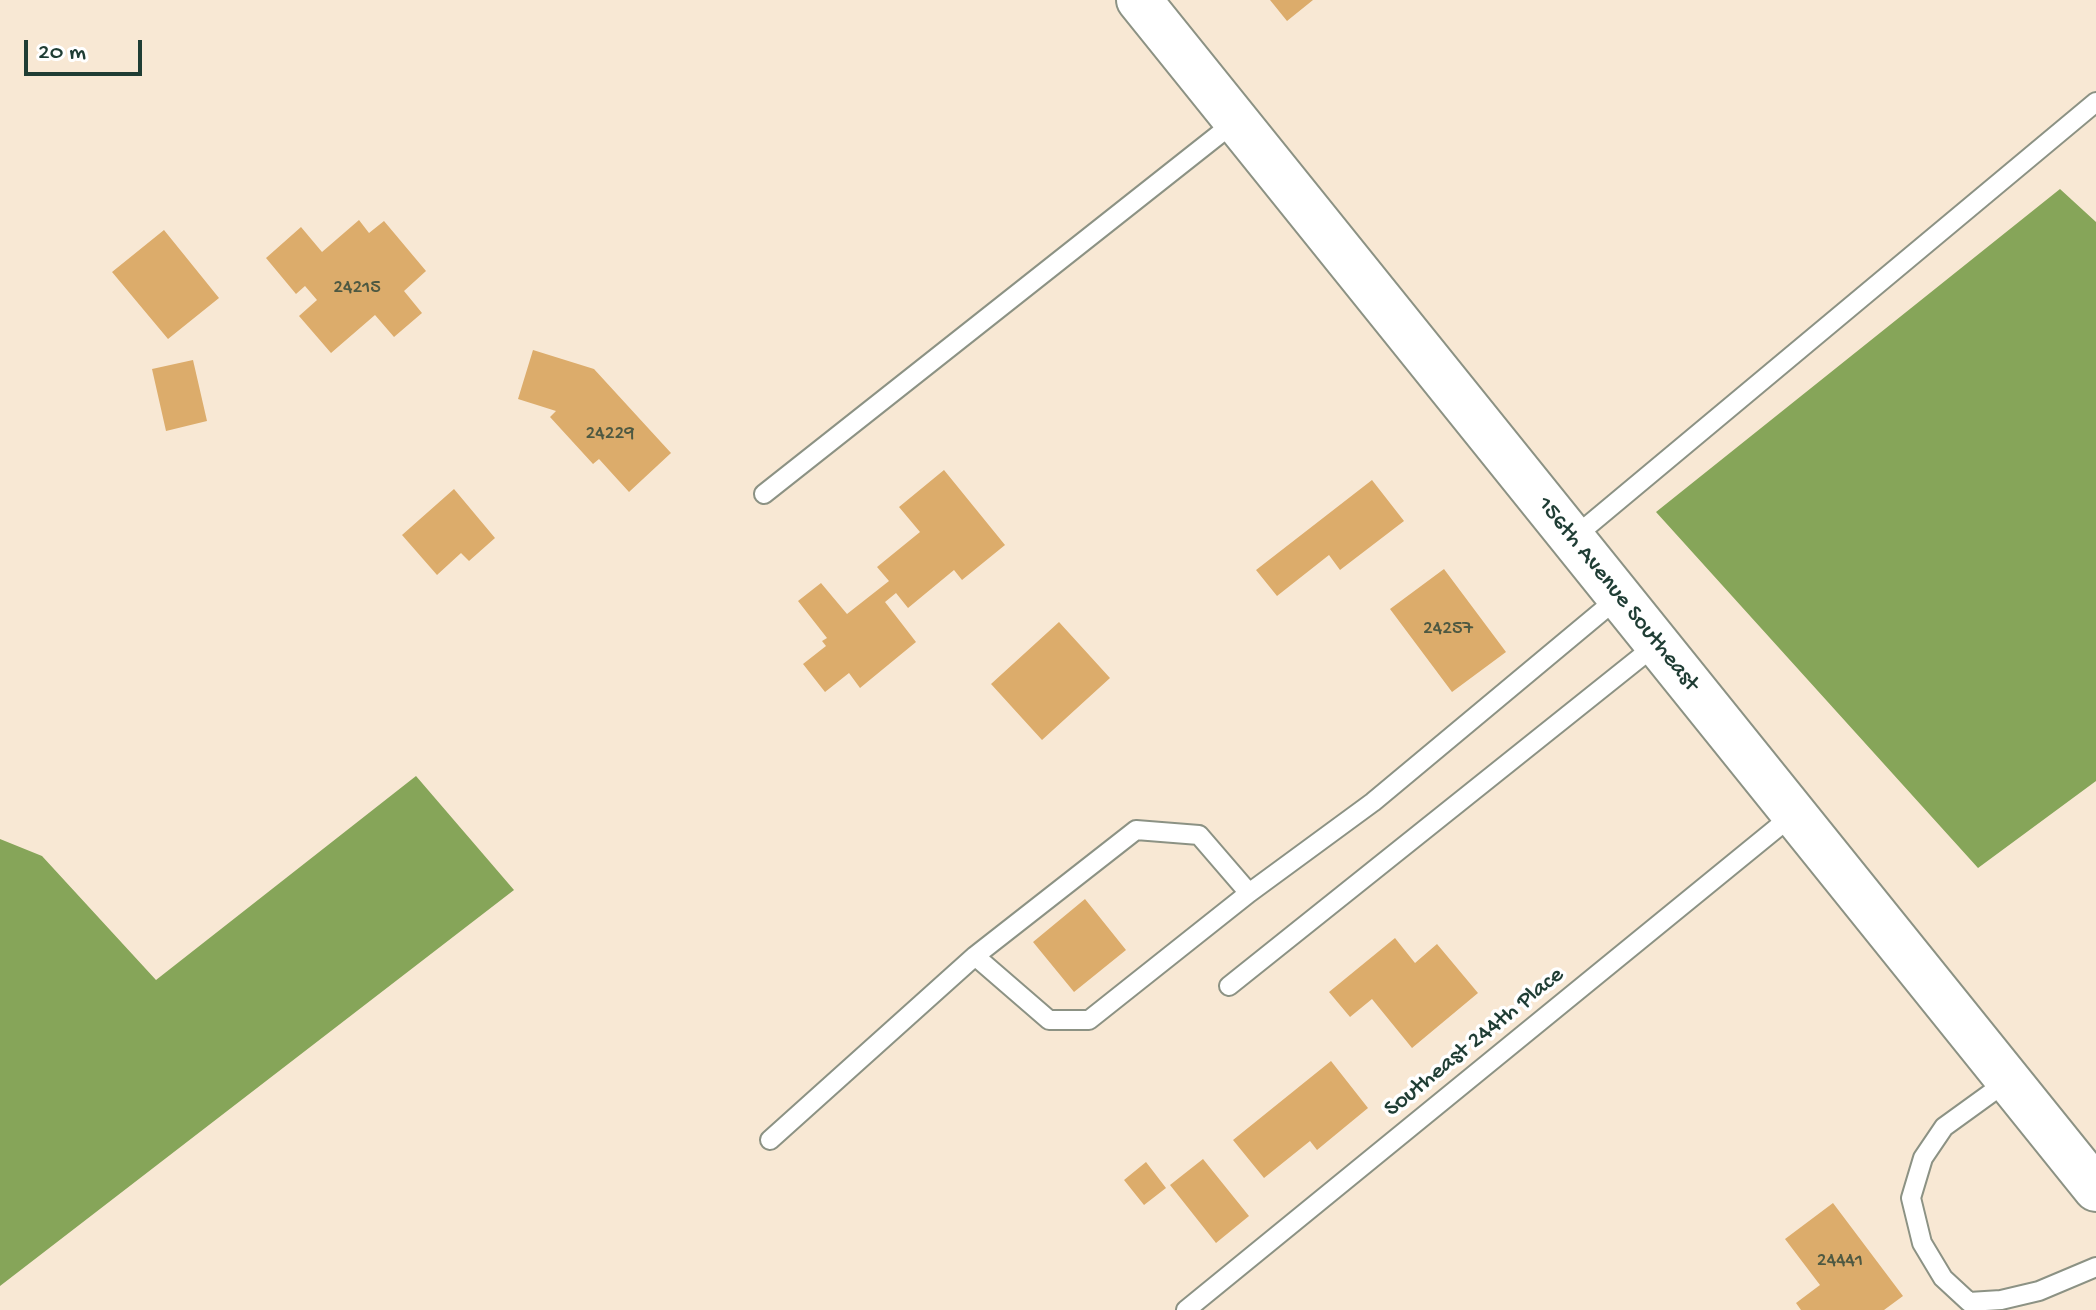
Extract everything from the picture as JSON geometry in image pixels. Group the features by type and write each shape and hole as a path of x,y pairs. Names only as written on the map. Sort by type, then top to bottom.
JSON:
{"street":[{"name":"156th Avenue Southeast","path":"1139,0 2096,1189"}],"lane":[{"path":"1572,539 2096,102"},
{"path":"764,494 1236,121"},
{"path":"975,956 1049,1020 1089,1020 1249,893 1373,802 1619,597"},
{"path":"1229,986 1657,644"},
{"name":"Southeast 244th Place","path":"1186,1310 1794,814"},
{"path":"770,1140 975,956 1136,830 1199,835 1249,893"},
{"path":"2009,1080 1944,1127 1923,1158 1911,1198 1922,1243 1943,1278 1969,1302 2001,1300 2039,1291 2096,1267"}],"green space":[{"path":"2060,189 2096,222 2096,781 1978,868 1656,512"},
{"path":"416,776 514,890 0,1286 0,839 42,856 156,980"}],"building":[{"path":"1270,0 1313,0 1287,21"},
{"path":"359,220 369,233 384,221 426,271 404,291 422,313 394,337 375,315 331,353 299,316 317,300 305,286 296,294 266,258 301,227 322,252"},
{"path":"164,230 219,298 168,339 112,272"},
{"path":"533,350 594,369 671,453 629,492 599,459 593,464 550,417 556,411 518,399"},
{"path":"193,360 207,421 166,431 152,369"},
{"path":"944,470 1005,545 962,580 954,570 908,608 896,593 885,602 916,642 860,688 849,673 825,692 803,664 826,646 822,641 827,638 798,601 821,583 847,614 889,581 877,567 920,532 899,507"},
{"path":"1372,480 1404,521 1340,570 1329,555 1277,596 1256,570"},
{"path":"454,489 495,538 469,561 461,553 437,575 402,535"},
{"path":"1444,569 1506,652 1452,692 1390,609"},
{"path":"1059,622 1110,678 1042,740 991,684"},
{"path":"1085,899 1126,950 1074,992 1033,942"},
{"path":"1395,938 1415,963 1437,944 1478,993 1412,1048 1372,999 1350,1017 1329,992"},
{"path":"1331,1061 1368,1108 1317,1150 1310,1141 1264,1178 1233,1140"},
{"path":"1203,1159 1249,1216 1216,1243 1170,1185"},
{"path":"1146,1162 1166,1188 1144,1205 1124,1180"},
{"path":"1833,1203 1903,1296 1884,1310 1801,1310 1796,1303 1820,1285 1785,1239"}]}
